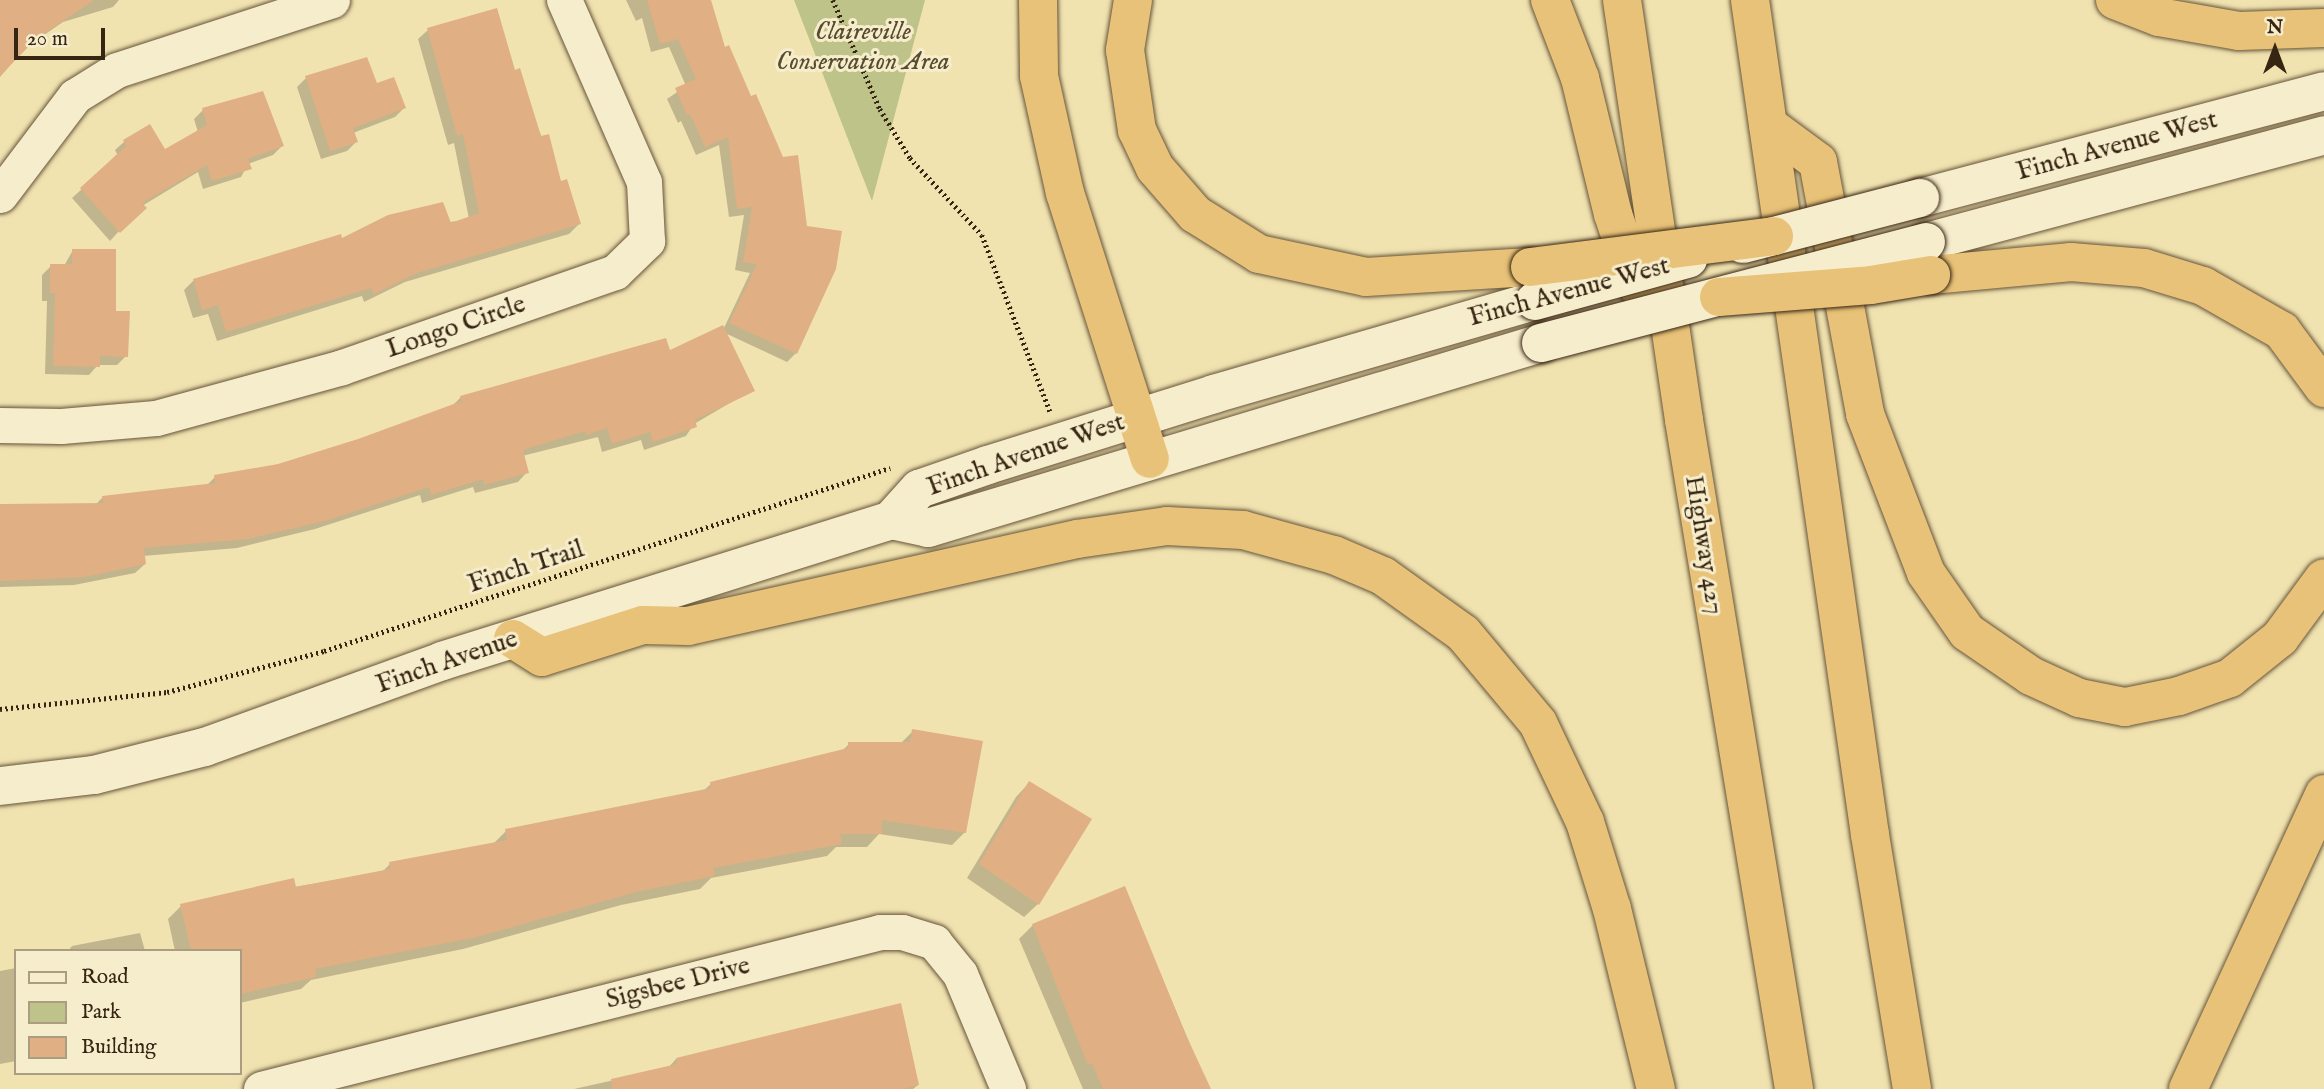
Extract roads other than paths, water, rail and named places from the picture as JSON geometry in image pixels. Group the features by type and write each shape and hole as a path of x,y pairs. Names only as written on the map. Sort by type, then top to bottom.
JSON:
{"highway":[{"path":"1038,0 1039,76 1065,193 1150,459"},
{"path":"1133,0 1125,50 1126,82 1137,130 1155,168 1195,214 1259,254 1366,277 1532,284 1774,236"},
{"path":"1550,0 1580,78 1613,214 1684,420"},
{"name":"Highway 427","path":"1622,0 1684,420 1794,1089"},
{"path":"1750,0 1870,835 1912,1089"},
{"path":"2115,0 2159,17 2239,31 2324,28"},
{"path":"1768,125 1818,162 1865,414 1926,573 1966,632 2043,682 2079,698 2125,707 2179,696 2230,678 2280,638 2324,578"},
{"path":"1719,297 1871,285 1929,258 2071,262 2144,268 2203,286 2282,331 2324,388"},
{"path":"513,639 542,657 643,625 688,626 1077,539 1167,526 1243,530 1334,555 1383,576 1463,633 1538,723 1586,822 1612,909 1656,1089"},
{"path":"2188,1089 2324,794"}],"main road":[{"name":"Finch Avenue West","path":"1774,236 2324,91"},
{"name":"Finch Avenue West","path":"1929,258 2324,135"},
{"name":"Finch Avenue West","path":"1532,284 919,489 891,520 928,528 1541,343 1719,297"},
{"name":"Finch Avenue","path":"0,786 94,775 195,751 513,639 891,520"}],"street":[{"path":"0,195 75,96 117,70 332,0"},
{"name":"Longo Circle","path":"0,425 61,426 156,418 342,367 615,272 647,241 646,194 564,0"},
{"name":"Sigsbee Drive","path":"261,1089 880,932 902,932 934,942 960,974 1008,1089"}],"park label":[{"name":"Claireville Conservation Area","path":"863,47"}]}
